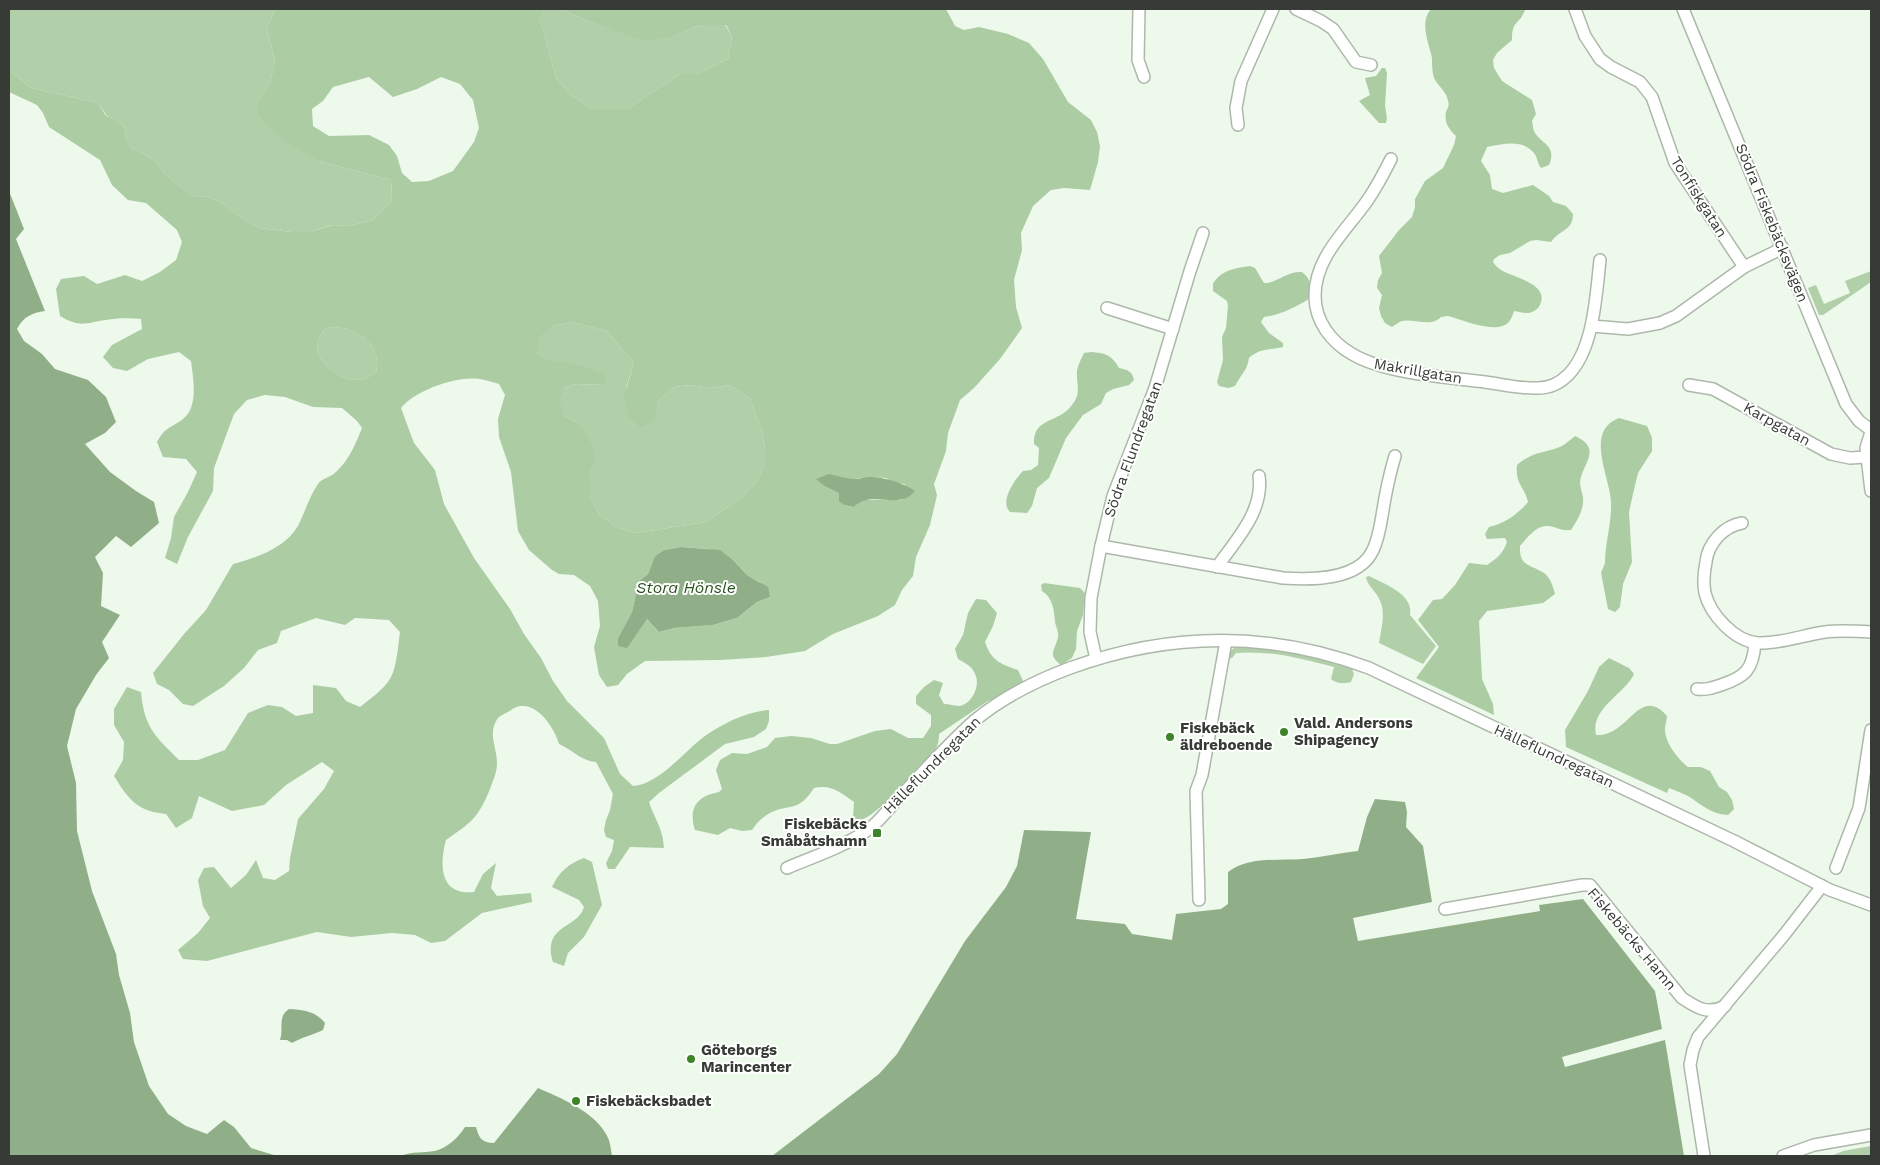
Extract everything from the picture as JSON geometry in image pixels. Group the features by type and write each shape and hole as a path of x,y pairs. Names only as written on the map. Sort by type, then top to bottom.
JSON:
{"street":[{"path":"1139,9 1138,60 1144,77"},
{"path":"1238,125 1236,108 1241,82 1273,9"},
{"path":"1296,9 1333,29 1356,62 1371,65"},
{"name":"Tonfiskgatan","path":"1575,9 1585,36 1600,58 1612,67 1640,82 1652,98 1675,163 1744,267"},
{"name":"Södra Fiskebäcksvägen","path":"1683,9 1846,404 1859,421 1871,431 1866,448 1871,491"},
{"name":"Makrillgatan","path":"1391,159 1367,201 1325,257 1318,274 1315,296 1323,327 1338,345 1362,359 1384,366 1432,375 1538,388 1555,384 1570,374 1580,358 1592,326 1600,260"},
{"name":"Södra Flundregatan","path":"1096,659 1090,632 1091,598 1113,496 1150,404 1203,233"},
{"path":"1592,326 1628,329 1660,324 1676,316 1744,267 1783,248"},
{"path":"1107,308 1173,329"},
{"name":"Karpgatan","path":"1689,384 1713,389 1831,454 1850,458 1866,457"},
{"path":"1101,546 1292,579 1332,577 1343,574 1360,566 1373,551 1378,536 1390,473 1396,456"},
{"path":"1217,567 1255,509 1260,495 1259,476"},
{"path":"1742,523 1728,527 1710,547 1705,564 1705,590 1713,610 1723,623 1737,635 1755,643 1771,643 1824,632 1871,632"},
{"name":"Hälleflundregatan","path":"787,868 826,853 869,828 954,740 990,709 1032,683 1096,659 1147,646 1182,641 1266,642 1340,657 1369,668 1719,834 1822,886 1871,905"},
{"path":"1199,900 1196,791 1202,775 1226,641"},
{"path":"1697,689 1706,690 1744,675 1752,662 1755,643"},
{"path":"1836,868 1859,808 1871,730"},
{"name":"Fiskebäcks Hamn","path":"1445,909 1590,885 1682,998 1702,1010 1711,1012 1725,1006"},
{"path":"1704,1156 1690,1065 1698,1037 1784,935 1822,886"},
{"path":"1783,1156 1802,1153 1828,1142 1871,1135"}],"shaded area":[{"path":"9,9 275,9 267,29 275,61 270,83 258,101 319,161 391,180 392,201 373,220 349,226 332,225 310,232 292,232 259,228 240,217 224,204 208,197 193,196 167,176 156,162 131,148 124,126 107,116 98,103 31,88 9,70"},
{"path":"275,9 547,9 544,10 538,19 542,26 556,78 571,95 592,109 627,109 680,74 697,74 728,59 732,36 726,25 700,25 674,36 645,41 585,20 562,9 946,9 955,26 964,30 979,27 1008,34 1029,43 1043,59 1068,102 1091,120 1097,132 1100,146 1098,162 1090,190 1064,188 1051,190 1033,206 1021,233 1022,250 1014,280 1016,307 1022,328 1000,359 974,388 960,400 948,433 946,451 934,484 937,495 930,525 916,557 913,576 902,590 895,605 878,616 833,634 805,651 766,657 720,660 645,661 627,674 618,685 607,687 599,675 594,647 600,626 598,601 590,586 574,575 559,574 552,570 529,550 518,531 511,472 499,437 498,419 505,395 499,384 480,379 448,382 426,390 408,401 401,408 414,443 435,470 444,504 474,558 510,609 553,681 567,701 604,738 620,774 633,786 653,779 705,736 728,723 752,713 769,710 769,721 766,729 754,737 725,744 649,802 660,829 664,848 630,847 615,869 608,869 606,863 612,851 614,840 606,837 604,830 613,794 596,762 581,757 559,744 554,731 540,713 528,706 516,707 499,717 495,724 493,740 497,763 494,779 478,813 468,824 446,840 443,868 448,884 454,889 463,892 474,892 483,874 496,863 491,888 497,896 531,893 532,902 482,913 445,941 431,943 415,935 392,933 351,937 317,932 207,961 183,959 178,950 198,933 210,918 203,906 198,880 204,868 214,867 231,888 246,875 256,860 263,878 275,880 289,871 298,819 324,789 334,771 322,762 286,785 264,805 232,811 199,796 192,818 176,828 166,814 141,807 129,798 114,776 123,760 124,742 114,725 114,709 127,687 141,692 148,723 157,737 179,760 198,760 225,750 248,713 268,705 282,707 296,716 313,713 313,685 336,688 346,701 360,707 384,687 394,669 400,632 389,620 355,618 345,625 316,618 281,631 277,643 258,650 244,668 224,686 193,706 183,704 169,690 157,684 153,673 206,610 233,564 269,551 292,534 298,526 318,484 335,473 349,457 362,428 342,408 313,407 285,397 265,395 247,400 234,414 214,468 213,491 188,537 177,564 165,558 171,538 174,517 197,472 186,459 163,457 157,442 166,430 188,414 191,407 194,392 191,361 179,352 148,359 127,371 113,368 103,357 112,345 142,329 141,319 115,319 83,324 73,322 60,316 56,289 61,279 84,276 97,284 125,275 142,281 160,272 176,260 182,242 177,230 146,203 128,200 112,185 100,160 49,127 37,105 9,92 9,70 31,88 98,103 106,116 113,118 124,126 131,148 156,162 167,176 193,196 208,197 224,204 240,217 259,228 310,232 333,225 349,226 373,220 392,201 391,180 319,161 284,141 258,115 258,101 270,83 275,61 267,29","holes":["369,77 393,97 417,89 441,77 460,84 473,100 479,128 474,142 453,171 429,181 412,182 402,173 397,156 389,145 369,135 329,136 313,126 312,109 323,101 333,87","571,322 607,331 634,363 624,396 629,417 640,427 655,421 657,402 674,387 689,385 711,388 730,385 750,398 761,428 765,449 765,463 758,480 743,496 706,522 636,533 616,527 599,514 590,497 590,473 596,462 592,445 581,424 565,416 559,400 565,387 576,384 603,385 606,376 580,365 550,360 537,353 538,338 554,326","326,328 344,328 357,333 368,341 375,352 377,358 376,372 365,379 358,380 343,377 336,373 323,363 319,356 320,336","825,477 855,479 868,477 886,478 895,483 905,484 902,500 864,500 852,507 844,505 840,501 839,493 824,486 817,479","681,547 709,549 733,560 747,575 760,582 770,597 757,602 737,618 713,625 674,628 659,632 647,619 618,638 632,612 639,581 648,574 655,556 664,550"]},
{"path":"547,9 562,9 585,20 612,29 674,36 700,25 725,25 732,36 728,59 697,74 680,74 627,109 592,109 571,95 556,78 542,26 537,19"},
{"path":"1431,9 1525,10 1513,29 1512,40 1497,53 1493,60 1494,68 1502,81 1532,100 1536,114 1532,121 1534,130 1538,137 1548,146 1551,159 1549,165 1541,168 1535,155 1529,149 1519,144 1512,144 1487,147 1481,161 1490,175 1492,189 1503,193 1533,185 1549,196 1553,202 1566,206 1573,214 1571,224 1551,242 1530,241 1510,253 1500,255 1494,259 1493,262 1500,269 1534,285 1541,295 1541,303 1537,309 1527,313 1514,311 1509,322 1503,326 1488,327 1448,316 1441,317 1432,322 1407,320 1392,327 1385,323 1379,308 1382,295 1377,288 1378,280 1382,273 1379,256 1399,230 1412,217 1415,199 1425,181 1443,168 1454,145 1456,136 1446,123 1446,112 1449,104 1433,73 1432,58 1425,27 1427,15"},
{"path":"1382,68 1385,68 1387,73 1386,123 1379,123 1359,101 1370,95 1365,78 1376,76"},
{"path":"1250,266 1255,268 1264,283 1273,282 1291,273 1302,272 1309,281 1309,299 1282,313 1264,317 1261,322 1269,333 1283,343 1283,347 1261,351 1253,355 1249,358 1235,386 1228,388 1219,386 1217,382 1223,360 1222,337 1226,328 1228,306 1227,301 1213,291 1213,284 1224,273"},
{"path":"1871,271 1871,282 1823,315 1819,315 1808,288 1816,285 1824,304 1850,293 1845,281"},
{"path":"571,322 607,331 634,363 626,388 657,402 674,387 689,385 711,388 730,385 750,398 761,428 765,449 765,463 758,480 743,496 706,522 636,533 616,527 599,514 590,497 590,473 596,462 581,424 565,416 558,400 565,387 576,384 603,385 570,363 548,361 537,353 537,338 554,326"},
{"path":"326,328 347,329 368,341 377,358 376,372 365,379 351,379 336,373 323,363 318,349 319,339"},
{"path":"1091,352 1111,357 1119,368 1131,373 1134,380 1129,385 1106,393 1101,404 1083,415 1066,438 1049,478 1037,488 1032,506 1027,513 1010,512 1006,502 1012,485 1023,471 1031,470 1038,465 1039,448 1034,444 1038,429 1072,405 1078,392 1077,371 1079,364 1084,353"},
{"path":"1619,418 1647,426 1652,438 1652,451 1638,473 1633,494 1629,512 1632,562 1623,584 1620,607 1615,612 1608,609 1601,573 1605,563 1611,502 1601,444 1603,433 1609,424"},
{"path":"1575,436 1584,441 1590,452 1581,476 1583,502 1578,518 1571,530 1549,526 1540,527 1520,546 1523,561 1548,577 1555,594 1543,603 1487,611 1479,621 1482,679 1493,704 1494,715 1416,678 1439,647 1418,620 1433,600 1442,599 1455,585 1469,563 1487,565 1503,550 1507,542 1505,538 1487,539 1485,534 1489,527 1500,524 1510,518 1528,502 1517,477 1517,465 1534,455 1562,446"},
{"path":"1369,576 1390,586 1403,596 1410,608 1410,615 1436,646 1423,664 1379,643 1383,612 1377,595 1367,580 1366,577"},
{"path":"1044,583 1080,588 1085,593 1083,615 1077,631 1076,649 1072,658 1061,665 1053,655 1058,633 1049,597 1042,591 1041,585"},
{"path":"976,599 986,600 997,613 985,642 987,648 993,657 1001,663 1018,670 1023,681 1009,694 988,701 939,734 936,748 929,759 910,780 875,812 857,822 853,818 854,802 835,790 820,787 814,788 798,804 767,815 752,830 742,831 730,828 718,835 695,830 693,815 696,804 705,797 722,789 716,770 720,760 732,753 747,754 767,747 775,738 791,736 837,744 875,731 891,729 908,738 923,738 931,726 931,715 916,704 916,696 934,680 943,683 939,695 944,704 960,706 968,702 976,688 977,678 974,671 966,663 958,659 955,649 963,635 968,613"},
{"path":"1237,646 1280,649 1346,665 1352,669 1354,674 1351,682 1341,683 1331,679 1334,667 1298,658 1248,652 1236,653 1232,658 1228,659 1230,651"},
{"path":"1609,658 1629,668 1634,674 1598,717 1596,735 1607,734 1617,729 1641,709 1649,706 1657,708 1667,716 1665,733 1669,744 1680,760 1688,767 1701,767 1710,771 1719,787 1727,792 1732,800 1734,809 1728,815 1712,811 1688,796 1669,788 1667,793 1566,747 1565,730 1588,691 1599,667"},
{"path":"584,858 592,862 602,905 584,937 568,953 564,966 553,962 552,940 556,934 575,920 584,907 579,900 552,887 565,869"},
{"path":"1871,1146 1871,1156 1831,1156 1843,1151"}],"water":[{"path":"9,191 24,229 16,239 45,311 29,316 22,321 17,329 24,341 42,354 55,369 88,380 106,397 116,422 105,433 85,444 110,472 154,502 159,523 131,547 116,536 95,557 103,573 101,606 120,615 102,642 109,658 96,675 76,709 67,746 76,783 77,831 92,891 116,954 119,975 130,1013 134,1042 149,1086 168,1114 186,1126 207,1134 224,1120 234,1127 251,1148 277,1156 9,1156"},
{"path":"829,474 853,479 874,477 886,479 905,485 915,491 904,499 863,501 853,507 844,505 839,501 839,493 824,486 816,479"},
{"name":"Stora Hönsle","path":"681,547 720,550 747,575 768,587 770,597 757,602 737,618 713,625 674,628 659,632 647,619 627,648 618,646 618,638 632,612 639,581 648,574 655,556 664,550"},
{"path":"1375,799 1405,802 1407,812 1406,827 1423,846 1432,902 1353,918 1358,941 1540,911 1539,905 1583,899 1655,991 1662,1029 1562,1057 1565,1067 1665,1040 1684,1156 772,1156 879,1074 897,1054 965,941 1006,887 1017,866 1024,830 1091,832 1076,919 1125,924 1132,934 1172,940 1176,914 1221,909 1228,904 1228,872 1236,867 1254,861 1303,859 1358,851 1367,817"},
{"path":"289,1009 304,1011 317,1016 325,1023 323,1030 292,1043 287,1040 280,1040 282,1019 285,1012"},
{"path":"538,1088 576,1106 593,1119 607,1136 612,1156 400,1156 409,1153 439,1150 452,1142 465,1127 476,1127 482,1139 494,1143"}],"place":[{"name":"Vald. Andersons Shipagency","path":"1284,732"},
{"name":"Fiskebäck äldreboende","path":"1170,737"},
{"name":"Fiskebäcks Småbåtshamn","path":"877,833"},
{"name":"Göteborgs Marincenter","path":"691,1059"},
{"name":"Fiskebäcksbadet","path":"576,1101"}]}
